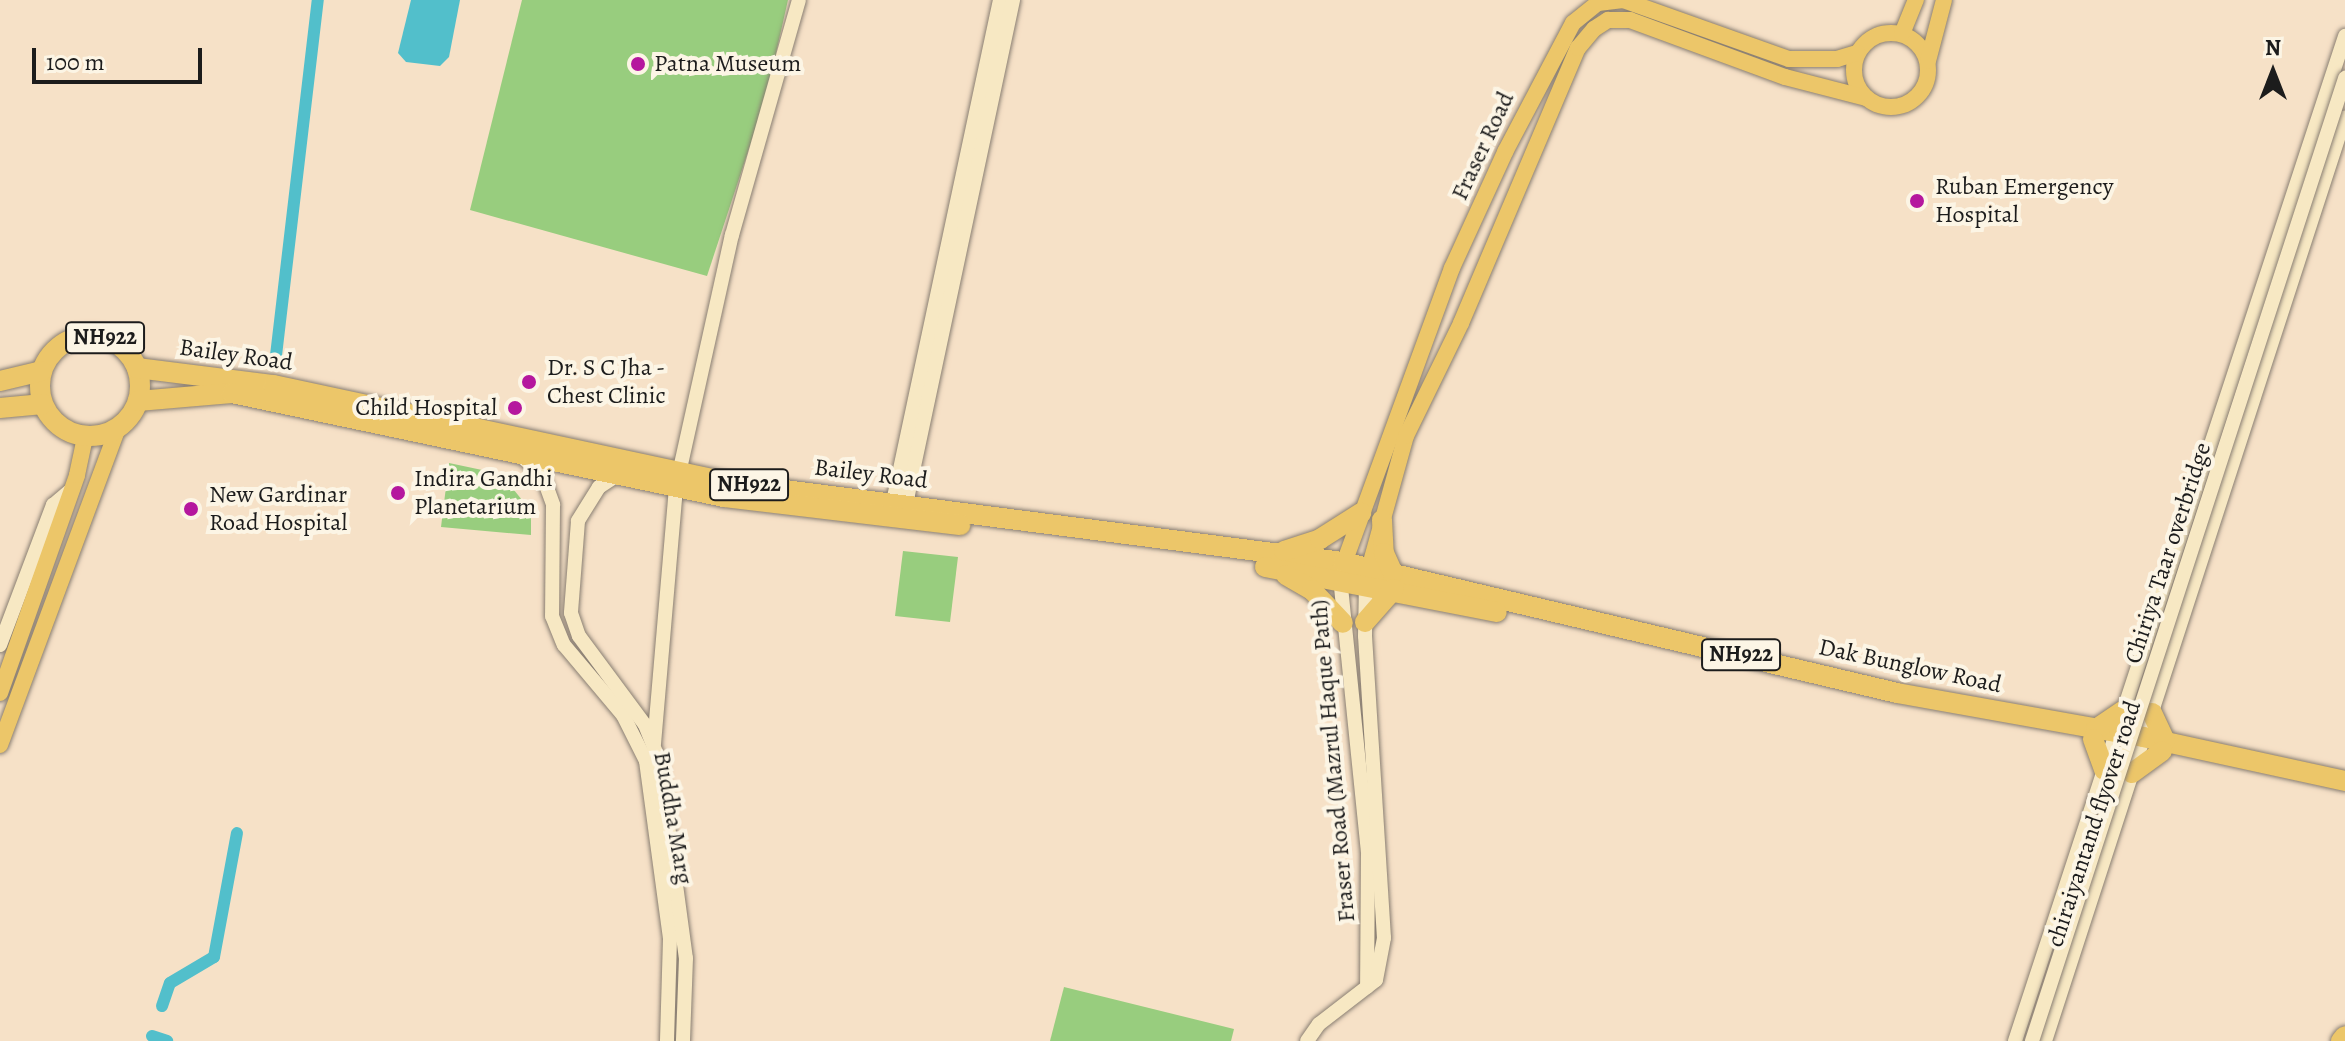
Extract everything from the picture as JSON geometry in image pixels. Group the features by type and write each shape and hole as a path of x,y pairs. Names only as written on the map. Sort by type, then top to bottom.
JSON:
{"highway":[{"name":"NH922","path":"43,404 42,371 62,344 94,336 115,343 137,368 138,401"},
{"name":"Bailey Road","path":"137,368 274,385 677,480 1367,575"},
{"name":"NH922","path":"0,381 42,371"},
{"name":"Bailey Road","path":"138,401 232,393 619,474 900,503 1270,561"},
{"path":"0,408 43,404 64,429 85,436 118,427 138,401"},
{"path":"1270,561 1320,539 1361,513"},
{"path":"1365,622 1393,581 1384,553 1382,520"},
{"path":"1270,561 1312,590 1343,623"},
{"name":"Dak Bunglow Road","path":"1367,575 1897,693 2104,735"},
{"path":"2104,770 2104,735 2123,711"},
{"path":"2132,773 2163,746 2152,713"},
{"name":"NH922","path":"2104,735 2345,781"},
{"name":"NH922","path":"2163,746 2345,792"},
{"path":"2341,1041 2345,1036"}],"main road":[{"path":"654,744 677,480 732,235 799,0"},
{"path":"900,503 1000,0"},
{"path":"900,503 1013,0"},
{"name":"Fraser Road","path":"1341,570 1452,268 1563,36 1583,13 1598,3 1623,0 1781,57 1837,59 1857,53"},
{"path":"1902,34 1916,0"},
{"path":"1928,61 1921,47 1902,34 1876,35 1857,53 1854,77 1866,98 1885,107 1909,103 1926,85 1928,61 1944,0"},
{"name":"Fraser Road","path":"1367,575 1406,436 1461,323 1578,48 1594,29 1608,20 1630,20 1785,77 1866,98"},
{"path":"2123,711 2240,365 2345,36"},
{"name":"Chiriya Taar overbridge","path":"2032,1041 2345,78"},
{"name":"chiraiyantand flyover road","path":"2045,1041 2345,117"},
{"path":"2240,365 2262,373"},
{"path":"0,745 118,427"},
{"path":"0,693 72,489 85,436"},
{"name":"Buddha Marg","path":"516,452 542,474 549,489 552,616 564,645 623,715 646,761 670,939 667,1041"},
{"name":"Buddha Marg","path":"619,474 599,487 578,521 571,613 579,636 635,709 654,744 680,892 687,975 683,1041"},
{"path":"0,645 53,505 72,489"},
{"name":"Fraser Road (Mazrul Haque Path)","path":"1341,570 1343,623 1368,854 1367,987"},
{"name":"Fraser Road (Mazrul Haque Path)","path":"1367,575 1365,622 1385,903 1380,965 1367,987"},
{"path":"2015,1041 2104,770"},
{"path":"1307,1041 1319,1024 1367,987"}],"green space":[{"path":"522,0 788,0 766,97 707,276 470,210"},
{"path":"449,463 501,474 531,511 531,535 441,527"},
{"path":"903,551 958,557 950,622 895,616"},
{"path":"1064,987 1234,1029 1231,1041 1050,1041"}],"water":[{"path":"411,0 460,0 449,57 440,66 406,62 398,53"}],"waterway":[{"path":"275,364 318,0"},
{"path":"162,1006 170,983 214,957 237,833"},
{"path":"152,1036 167,1041"}],"place":[{"name":"Patna Museum","path":"638,64"},
{"name":"Ruban Emergency Hospital","path":"1917,201"},
{"name":"Dr. S C Jha - Chest Clinic","path":"529,382"},
{"name":"Child Hospital","path":"515,408"},
{"name":"Indira Gandhi Planetarium","path":"398,493"},
{"name":"New Gardinar Road Hospital","path":"191,509"}]}
